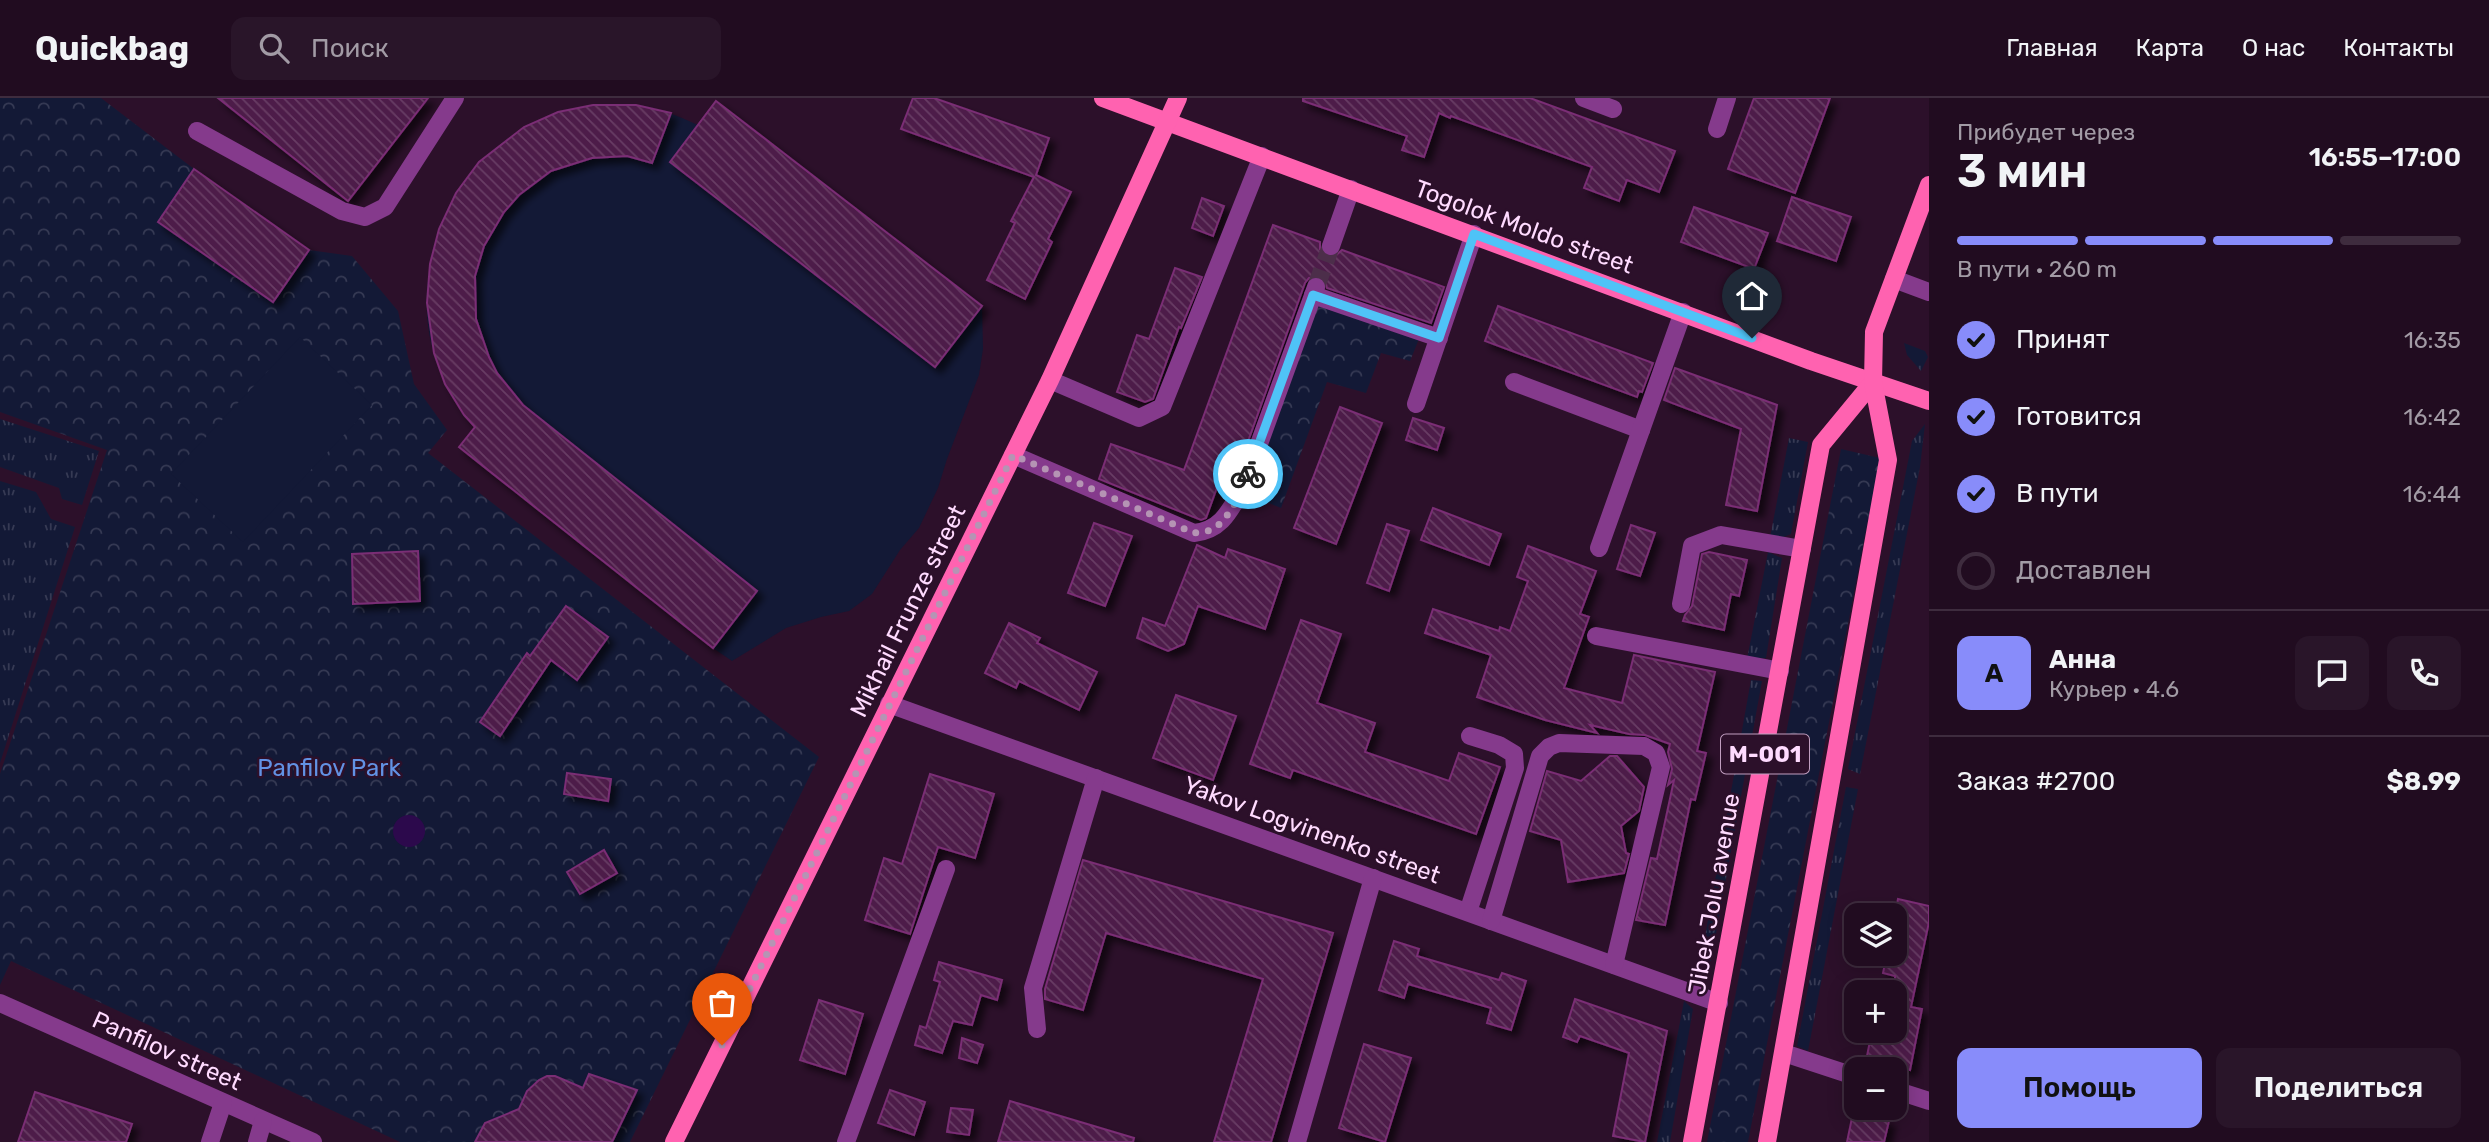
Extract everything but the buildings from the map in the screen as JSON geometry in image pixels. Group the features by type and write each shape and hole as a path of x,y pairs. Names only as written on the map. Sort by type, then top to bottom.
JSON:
{"main road":[{"name":"Togolok Moldo street","path":"1103,98 1683,313 1929,401"},
{"name":"Mikhail Frunze street","path":"674,1142 1050,380 1178,98"},
{"name":"М-001","path":"1768,1142 1888,460 1873,382 1874,332 1929,185"},
{"name":"Jibek Jolu avenue","path":"1692,1142 1821,445 1873,382"}],"street":[{"path":"197,131 342,211 365,217 385,207 455,98"},
{"path":"1584,98 1613,109"},
{"path":"1717,130 1727,98"},
{"path":"1050,380 1139,418 1163,407 1262,156"},
{"path":"1331,246 1351,189"},
{"path":"1416,404 1474,234"},
{"path":"1894,279 1929,292"},
{"path":"1013,455 1194,533 1215,528 1230,511 1243,488 1314,291 1439,338"},
{"path":"1600,548 1683,313"},
{"path":"1514,382 1641,430"},
{"path":"1681,604 1692,546 1721,535 1802,549"},
{"path":"1596,636 1780,671"},
{"name":"Yakov Logvinenko street","path":"889,704 1719,1003"},
{"path":"1468,912 1515,768 1514,754 1470,736"},
{"path":"1491,921 1540,756 1549,747 1559,743 1644,746 1656,753 1661,767 1614,965"},
{"path":"1037,1029 1033,988 1096,778"},
{"path":"846,1142 946,869"},
{"path":"1297,1142 1373,878"},
{"name":"Panfilov street","path":"0,1003 313,1142"},
{"path":"1784,1053 1844,1073"},
{"path":"1907,1094 1929,1101"},
{"path":"211,1142 223,1103"},
{"path":"257,1142 263,1121"}],"green space":[{"name":"Panfilov Park","path":"0,98 101,98 194,169 309,250 352,256 398,311 414,384 447,430 428,453 819,757 630,1142 400,1142 11,961 0,985 0,774 107,450 0,412"},
{"path":"716,101 982,306 983,349 979,375 938,488 919,528 900,550 872,594 849,611 786,628 732,661 459,447 475,427 442,376 428,322 430,267 448,215 479,170 522,134 575,112 637,105 653,108 698,125"},
{"path":"1315,303 1419,339 1410,361 1381,353 1366,393 1327,382 1281,508 1247,494"},
{"path":"300,337 372,405 243,542 171,474"},
{"path":"1904,343 1925,351 1928,357 1921,371 1907,355"},
{"path":"0,419 99,451 82,505 62,499 59,488 0,467"},
{"path":"1925,424 1920,467 1860,774 1848,769 1912,441"},
{"path":"1789,438 1808,442 1791,534 1769,543"},
{"path":"1841,449 1880,458 1748,1142 1707,1142"},
{"path":"0,481 36,492 51,519 75,527 0,763"},
{"path":"1768,552 1782,558 1766,658 1747,659"},
{"path":"1751,680 1762,681 1711,961 1701,959"},
{"path":"1846,787 1858,789 1808,1051 1797,1046"},
{"path":"1684,1001 1693,1009 1670,1142 1657,1142"}],"shaded area":[{"path":"409,815 420,820 425,831 420,842 409,847 398,842 393,831 398,820"}],"tunnel":[{"path":"1316,287 1331,246"}],"way so far":[{"path":"722,1045 1013,455 1194,533 1215,528 1230,511 1248,474"}],"route":[{"path":"1248,474 1313,295 1439,338 1474,234 1752,338"}]}
